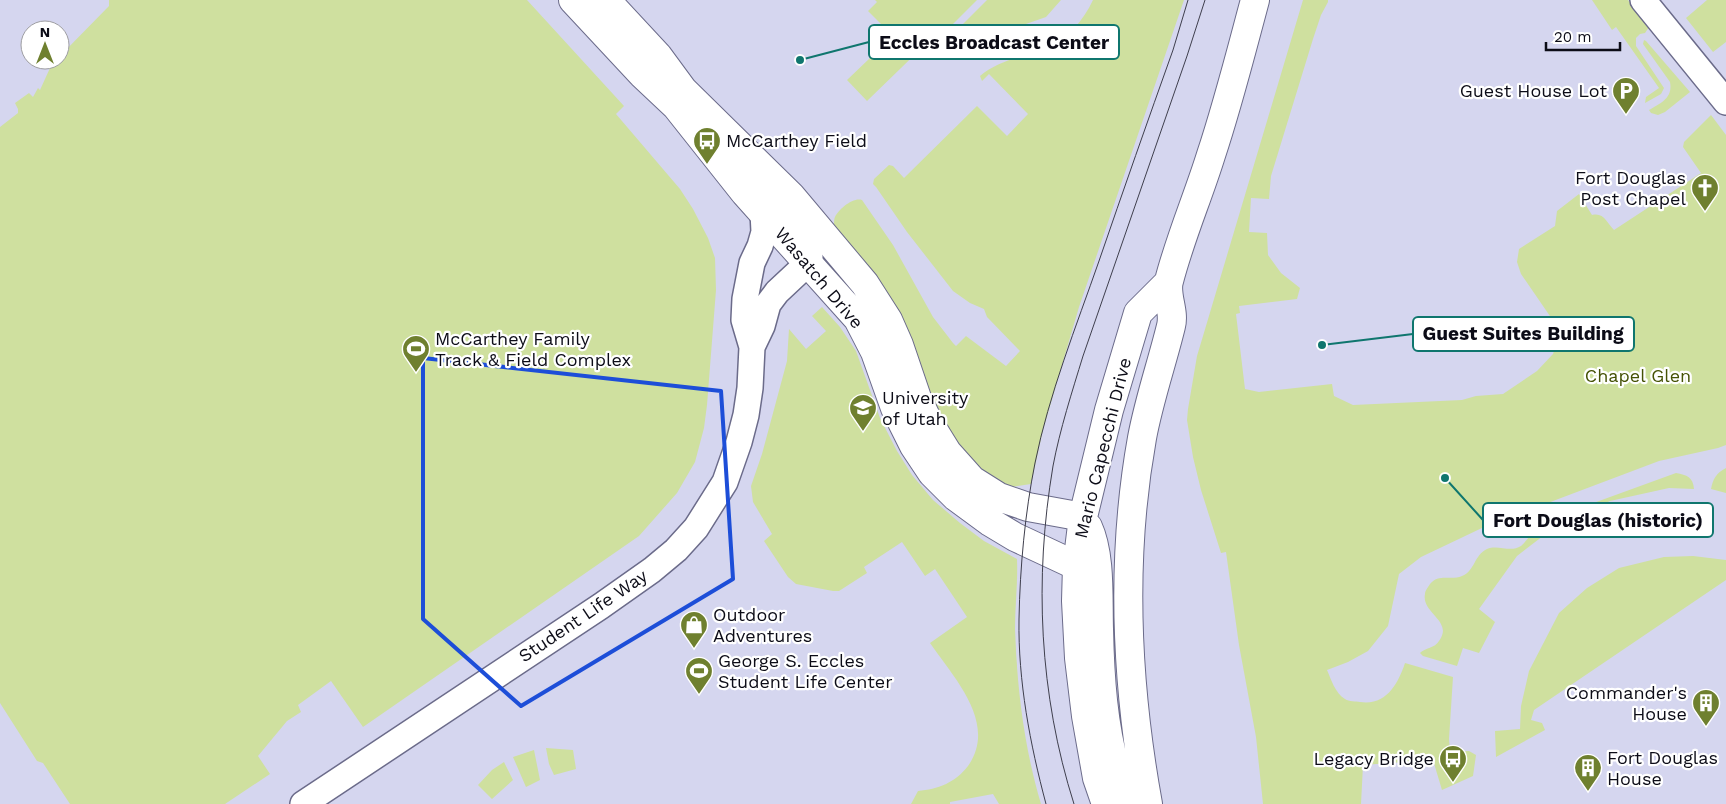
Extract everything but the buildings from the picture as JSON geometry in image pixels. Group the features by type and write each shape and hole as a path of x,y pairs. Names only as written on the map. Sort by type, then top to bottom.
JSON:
{"main road":[{"name":"Wasatch Drive","path":"573,0 642,74 676,106 721,164 858,319 875,352 895,408 914,446 932,473 956,498 990,522 1015,537 1077,566"},
{"name":"Wasatch Drive","path":"606,0 658,56 684,90 791,196 865,284 888,320 917,398 929,423 947,452 972,480 999,498 1028,507 1083,517"},
{"name":"Mario Capecchi Drive","path":"1148,804 1140,756 1128,639 1127,585 1134,484 1143,436 1172,323 1168,283 1212,155 1256,0"},
{"name":"Mario Capecchi Drive","path":"1106,804 1097,778 1086,716 1076,601 1077,566 1083,517 1110,410 1138,313 1168,283"},
{"path":"1083,517 1093,537 1097,565 1099,647 1108,736 1117,774 1132,804"}],"street":[{"path":"1643,0 1726,102"},
{"path":"728,135 739,163 778,207 809,251 808,263"},
{"name":"Student Life Way","path":"303,804 601,606 652,570 676,550 696,528 725,482 746,415 750,388 752,347 744,320 745,300 752,263 764,232 763,212"},
{"name":"Student Life Way","path":"752,347 762,326 768,304 777,292 808,263"}],"highlighted area":[{"path":"423,358 721,391 733,579 521,706 423,619"}],"shaded area":[{"name":"University of Utah","path":"0,0 1726,0 1726,804 0,804"}],"green space":[{"name":"McCarthey Family Track & Field Complex","path":"109,0 527,0 624,106 616,114 680,189 708,238 715,258 716,290 707,405 704,428 695,462 677,493 639,536 363,727 331,681 298,705 301,712 287,721 258,756 270,774 225,804 70,804 43,763 37,761 0,703 0,127 18,113 15,103 29,93 33,97 38,88 40,90 49,70 70,70 70,46 109,6"},
{"path":"875,0 977,0 945,32 935,35 867,101 847,80 893,36 868,11 877,2"},
{"path":"987,0 1061,0 1046,17 995,35 957,56 944,43"},
{"path":"1093,0 1184,0 1079,307 1043,430 1031,484 1012,487 993,481 958,448 834,226 834,219 847,204 855,200 862,200 893,245 933,317 953,343 956,346 966,336 1006,366 1020,351 987,317 984,309 970,303 953,291 907,232 873,184 874,179 889,165 893,166 904,178 977,106 1007,136 1028,114 989,74 982,81 980,76 996,66 1056,43 1080,21"},
{"name":"Chapel Glen","path":"1303,0 1328,0 1328,2 1321,15 1313,39 1271,176 1269,199 1251,198 1249,232 1267,233 1268,255 1281,273 1300,288 1297,299 1239,306 1240,313 1236,314 1245,389 1259,392 1332,384 1334,396 1353,405 1462,400 1476,396 1503,394 1537,371 1553,354 1559,335 1554,322 1521,274 1517,262 1519,249 1555,226 1557,211 1579,194 1592,215 1600,215 1614,230 1701,173 1683,147 1684,142 1711,115 1726,135 1726,445 1659,461 1508,518 1503,518 1421,557 1399,574 1388,626 1368,651 1348,662 1327,670 1334,686 1345,699 1360,702 1377,701 1390,692 1399,679 1405,663 1453,677 1449,739 1450,752 1469,751 1476,755 1473,776 1442,790 1433,760 1363,765 1361,804 1263,804 1256,737 1239,645 1226,552 1221,553 1201,490 1187,420 1197,356"},
{"path":"1592,0 1628,0 1649,27 1645,33 1640,34 1636,38 1636,46 1664,88 1661,94 1645,103 1646,97 1659,88 1616,27 1612,30"},
{"path":"1707,0 1726,0 1726,42 1713,52 1686,18"},
{"path":"1644,40 1690,92 1665,112 1658,115 1651,113 1649,110 1668,96 1670,82 1643,44"},
{"path":"822,307 840,327 856,351 880,418 912,475 933,500 960,523 984,541 1017,559 1015,629 1020,695 1030,761 1041,804 999,804 993,794 950,802 950,804 911,804 918,791 946,784 963,772 976,750 978,734 975,717 969,701 930,643 967,617 935,569 925,576 902,542 864,567 867,573 839,591 833,591 796,584 788,577 764,541 772,534 753,502 751,486 762,454 787,361 789,329 806,349 826,331 812,316"},
{"path":"1726,468 1726,493 1711,489 1716,477"},
{"path":"1676,473 1689,477 1694,489 1669,488 1610,501 1550,529 1550,523 1555,517"},
{"path":"1538,531 1543,536 1517,556 1479,609 1495,622 1479,653 1463,648 1457,666 1423,656 1420,653 1433,647 1443,634 1440,622 1425,601 1425,593 1430,584 1441,578 1462,576 1470,571 1479,555 1487,549 1495,547 1517,548 1533,533"},
{"path":"1693,556 1726,560 1726,580 1534,710 1531,720 1542,723 1545,730 1496,757 1495,731 1520,729 1521,706 1529,671 1559,613 1587,588 1619,568 1664,557"},
{"path":"546,748 573,750 576,769 554,775 549,764"},
{"path":"534,750 540,780 526,787 513,757"},
{"path":"504,762 513,780 492,799 478,785 492,770"}],"tram line":[{"path":"1046,804 1026,712 1019,642 1022,560 1031,482 1055,386 1173,50 1188,0"},
{"path":"1074,804 1062,763 1053,721 1043,636 1043,551 1053,466 1083,356 1205,0"}],"place":[{"name":"Eccles Broadcast Center","path":"800,60"},
{"name":"Guest House Lot","path":"1626,115"},
{"name":"McCarthey Field","path":"707,165"},
{"name":"Fort Douglas Post Chapel","path":"1705,212"},
{"name":"Guest Suites Building","path":"1322,345"},
{"name":"McCarthey Family Track & Field Complex","path":"416,373"},
{"name":"University of Utah","path":"863,432"},
{"name":"Fort Douglas (historic)","path":"1445,478"},
{"name":"Outdoor Adventures","path":"694,649"},
{"name":"George S. Eccles Student Life Center","path":"699,695"},
{"name":"Commander's House","path":"1706,727"},
{"name":"Legacy Bridge","path":"1453,783"},
{"name":"Fort Douglas House","path":"1588,792"}]}
